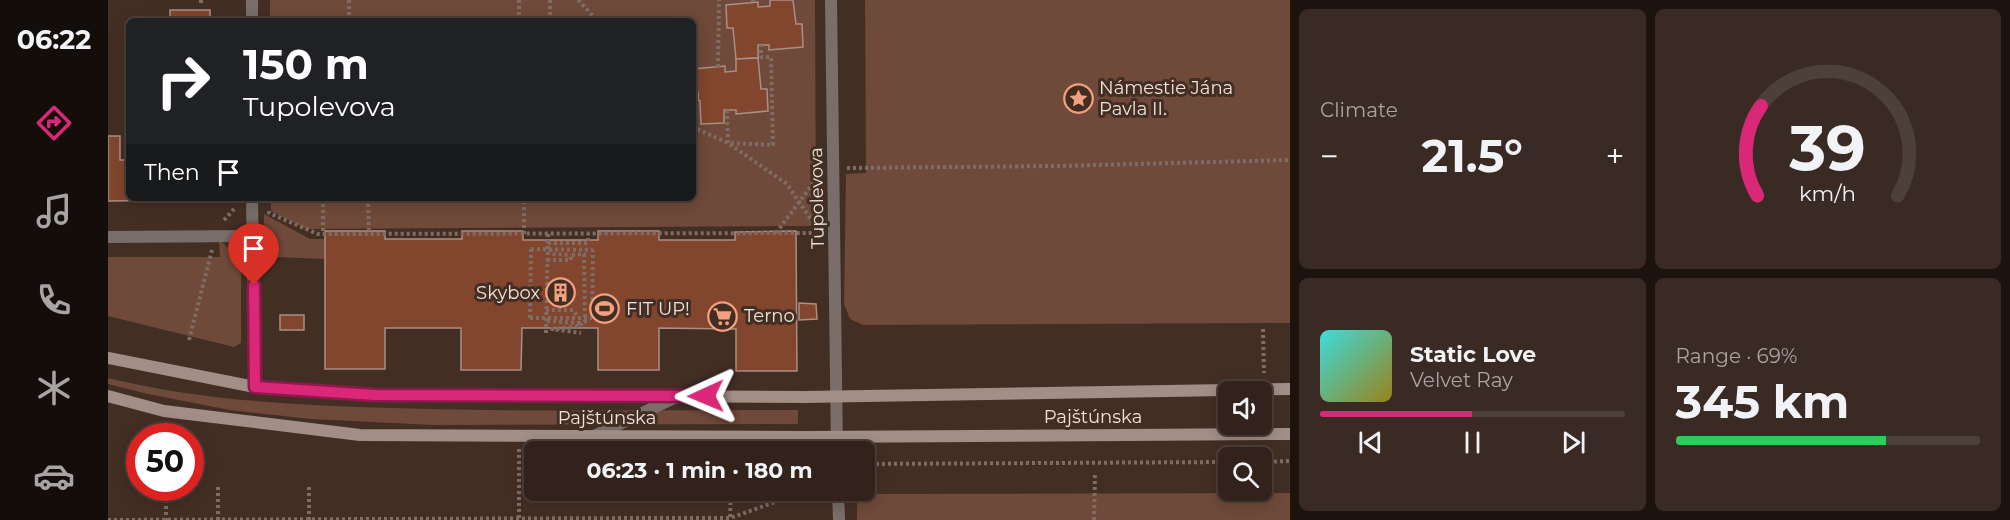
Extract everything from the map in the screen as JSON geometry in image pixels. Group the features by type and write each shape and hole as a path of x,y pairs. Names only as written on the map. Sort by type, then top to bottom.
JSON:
{"main road":[{"name":"Pajštúnska","path":"108,358 255,387 375,395 837,396 1290,389"},
{"name":"Pajštúnska","path":"108,396 164,411 360,435 837,437 1290,434"}],"street":[{"path":"252,0 252,18"},
{"name":"Tupolevova","path":"831,0 837,441"},
{"path":"252,201 255,387"},
{"path":"108,237 253,236"},
{"path":"592,436 676,397"},
{"path":"838,501 839,520"}],"path":[{"path":"201,0 201,6"},
{"path":"349,0 349,18"},
{"path":"519,0 519,18"},
{"path":"550,0 550,18"},
{"path":"578,0 595,18"},
{"path":"718,67 719,0"},
{"path":"728,143 773,145 771,57 761,57 761,45"},
{"path":"727,110 728,143"},
{"path":"269,206 269,213 318,234 821,232 787,184 728,143 696,128"},
{"path":"834,168 1058,166 1290,160"},
{"path":"776,233 820,174"},
{"path":"323,201 323,234"},
{"path":"368,201 369,234"},
{"path":"524,201 524,234"},
{"path":"546,333 548,234"},
{"path":"548,243 588,243 588,234"},
{"path":"189,340 216,236"},
{"path":"531,249 550,249 593,250 592,318 530,318 531,249"},
{"path":"550,249 552,254 584,254 585,322 581,323 581,326 552,329 581,333"},
{"path":"547,260 571,260 571,255"},
{"path":"546,310 573,310 578,317"},
{"path":"547,321 581,323"},
{"path":"1263,329 1264,373"},
{"path":"519,436 519,520"},
{"path":"875,464 1218,462"},
{"path":"1272,462 1290,462"},
{"path":"1094,520 1095,473"},
{"path":"309,485 309,520"},
{"path":"218,487 218,520"},
{"path":"166,501 166,520"},
{"path":"730,501 730,519"},
{"path":"108,520 730,519 779,501"}],"shaded area":[{"path":"270,0 815,0 816,226 306,229 271,211 271,201 696,201 696,18 270,18"},
{"name":"Námestie Jána Pavla II.","path":"865,0 1290,0 1290,323 863,325 850,319 844,304 846,174 866,173"},
{"path":"264,214 310,239 325,239 325,259 276,257 266,242"},
{"path":"219,240 241,258 241,343 234,347 108,316 108,257 220,257"},
{"path":"108,378 214,397 321,405 493,410 798,410 798,424 433,425 311,419 230,410 148,394 108,384"},
{"path":"1218,493 1218,501 1272,501 1272,493 1290,493 1290,520 857,520 857,501 875,501 875,494"}],"building":[{"path":"770,0 793,0 796,24 802,24 803,47 769,50 769,45 758,45 758,58 736,59 733,28 727,28 726,5 758,2 758,7 770,6"},
{"path":"170,10 210,10 210,18 170,18"},
{"path":"758,58 761,89 767,89 768,111 736,114 736,110 724,110 724,123 701,124 700,101 698,92 696,92 696,69 725,66 725,72 736,71 736,59"},
{"path":"108,136 120,136 120,160 126,160 126,201 108,201"},
{"name":"Skybox","path":"325,231 385,231 385,239 462,239 462,231 523,231 523,240 598,240 598,231 659,231 659,240 735,240 735,232 796,231 797,371 736,371 736,329 659,328 659,370 598,370 598,328 522,328 521,370 461,370 461,328 385,328 385,369 325,369"},
{"path":"799,303 816,304 817,319 799,320"},
{"path":"280,315 304,315 304,330 280,330"}],"place":[{"name":"Námestie Jána Pavla II.","path":"1078,98"},
{"name":"Skybox","path":"561,293"},
{"name":"FIT UP!","path":"605,309"},
{"name":"Terno","path":"723,316"}],"route":[{"path":"254,285 255,387 375,395 706,396"}]}
